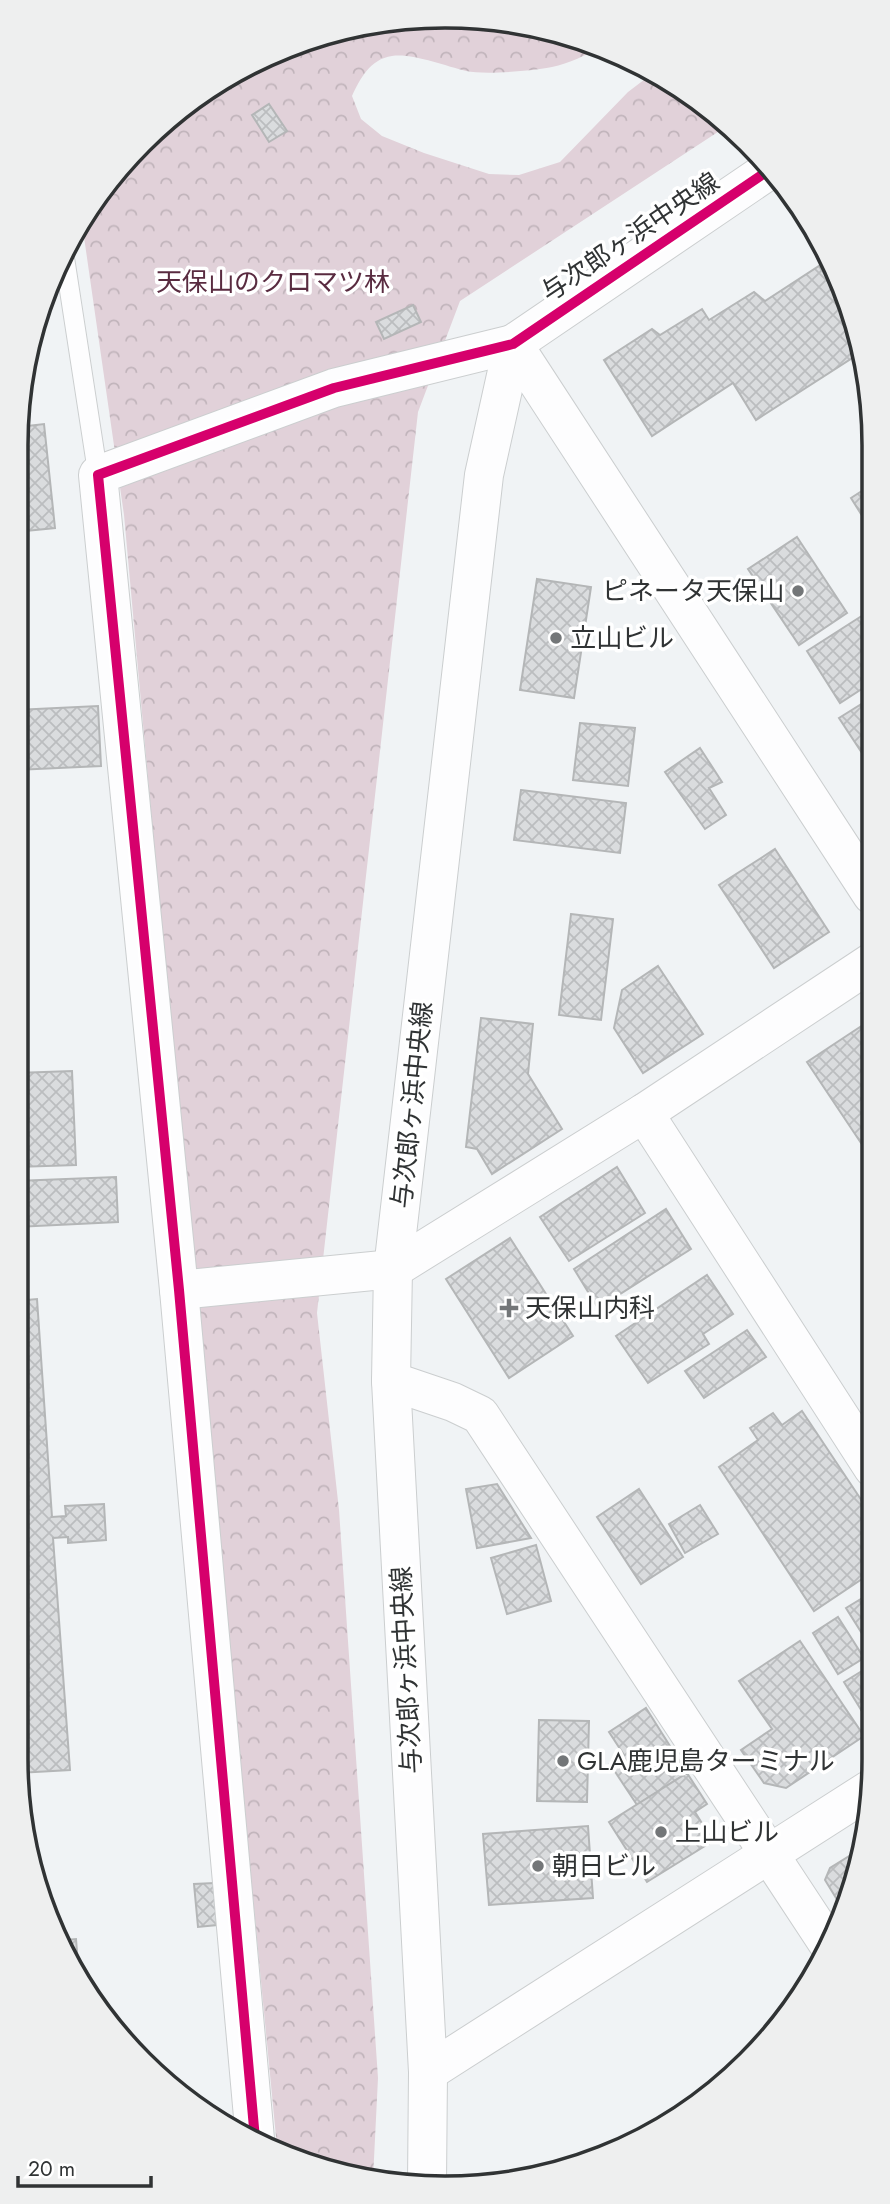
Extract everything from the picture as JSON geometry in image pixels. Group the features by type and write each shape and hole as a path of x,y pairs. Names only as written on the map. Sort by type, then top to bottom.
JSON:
{"street":[{"name":"与次郎ヶ浜中央線","path":"427,2175 428,2072 391,1381 393,1269 484,475 513,344 763,174"},
{"path":"254,2129 179,1290 98,475 334,388 513,344 862,880"},
{"path":"179,1290 393,1269 644,1113 862,969"},
{"path":"644,1113 862,1451"},
{"path":"391,1381 453,1402 480,1415 823,1935"},
{"path":"428,2072 860,1796"}],"lane":[{"path":"67,271 98,475"}],"green space":[{"name":"天保山のクロマツ林","path":"418,29 472,29 526,36 589,54 558,66 485,73 466,71 419,58 384,58 372,65 352,96 361,119 382,136 424,153 489,174 519,175 560,162 628,92 645,79 677,98 720,131 460,301 418,412 317,1313 339,1510 378,2078 373,2169 337,2162 276,2140 196,1306 124,515 84,236 131,170 170,131 213,98 285,60 337,42"}],"building":[{"path":"269,104 287,131 269,142 252,115"},
{"path":"819,266 840,311 853,358 756,420 733,383 652,436 604,360 652,329 660,335 702,309 709,320 754,292 765,301"},
{"path":"413,305 421,322 384,339 376,322"},
{"path":"44,424 55,528 28,531 29,426"},
{"path":"862,491 862,516 851,498"},
{"name":"ピネータ天保山","path":"797,537 847,613 799,645 748,569"},
{"name":"立山ビル","path":"537,579 591,587 574,698 520,690"},
{"path":"862,616 862,689 840,703 807,651"},
{"path":"862,704 862,753 839,718"},
{"path":"98,706 101,766 28,769 28,709"},
{"path":"580,723 635,728 628,786 573,780"},
{"path":"700,748 722,782 709,788 726,815 705,829 665,772"},
{"path":"521,790 626,803 620,853 514,840"},
{"path":"775,849 829,932 774,968 719,885"},
{"path":"571,914 613,919 601,1020 559,1015"},
{"path":"658,966 703,1034 643,1073 614,1028 622,990"},
{"path":"481,1018 533,1024 528,1074 562,1129 492,1174 477,1149 466,1147"},
{"path":"862,1026 862,1144 807,1062"},
{"path":"72,1071 76,1165 28,1167 28,1073"},
{"path":"617,1167 645,1213 569,1261 540,1217"},
{"path":"116,1177 118,1222 28,1226 28,1181"},
{"path":"666,1209 691,1249 598,1308 574,1269"},
{"name":"天保山内科","path":"510,1238 573,1336 509,1378 446,1279"},
{"path":"707,1275 733,1314 703,1334 709,1344 648,1383 616,1336"},
{"path":"37,1299 52,1517 66,1516 65,1506 104,1504 106,1540 68,1543 68,1537 53,1538 70,1770 28,1772 28,1759 28,1300"},
{"path":"747,1330 766,1357 704,1398 685,1371"},
{"path":"802,1411 862,1501 862,1579 814,1611 719,1467 758,1440 750,1428 773,1413 782,1425"},
{"path":"497,1484 531,1538 477,1548 466,1489"},
{"path":"639,1489 683,1557 641,1584 597,1517"},
{"path":"700,1505 718,1534 685,1553 669,1524"},
{"path":"536,1545 551,1601 507,1614 491,1558"},
{"path":"862,1598 862,1633 846,1608"},
{"path":"838,1617 862,1655 862,1659 838,1674 813,1633"},
{"path":"800,1641 862,1733 862,1737 786,1788 764,1783 741,1750 772,1729 739,1681"},
{"path":"862,1671 862,1711 844,1682"},
{"path":"646,1708 687,1773 637,1805 610,1764 624,1755 609,1732"},
{"name":"GLA鹿児島ターミナル","path":"539,1720 589,1721 587,1802 537,1801"},
{"name":"上山ビル","path":"687,1773 707,1804 695,1812 713,1841 647,1882 609,1822"},
{"name":"朝日ビル","path":"588,1826 593,1898 489,1905 483,1834"},
{"path":"851,1855 837,1900 825,1880 830,1868"},
{"path":"214,1883 217,1925 198,1927 194,1884"},
{"path":"76,1939 77,1955 71,1943 69,1940"}],"cycle path":[{"path":"254,2129 179,1290 98,475 334,388 513,344 763,174"}],"place":[{"name":"ピネータ天保山","path":"798,591"},
{"name":"立山ビル","path":"556,638"},
{"name":"天保山内科","path":"509,1308"},
{"name":"GLA鹿児島ターミナル","path":"563,1761"},
{"name":"上山ビル","path":"661,1832"},
{"name":"朝日ビル","path":"538,1866"}]}
